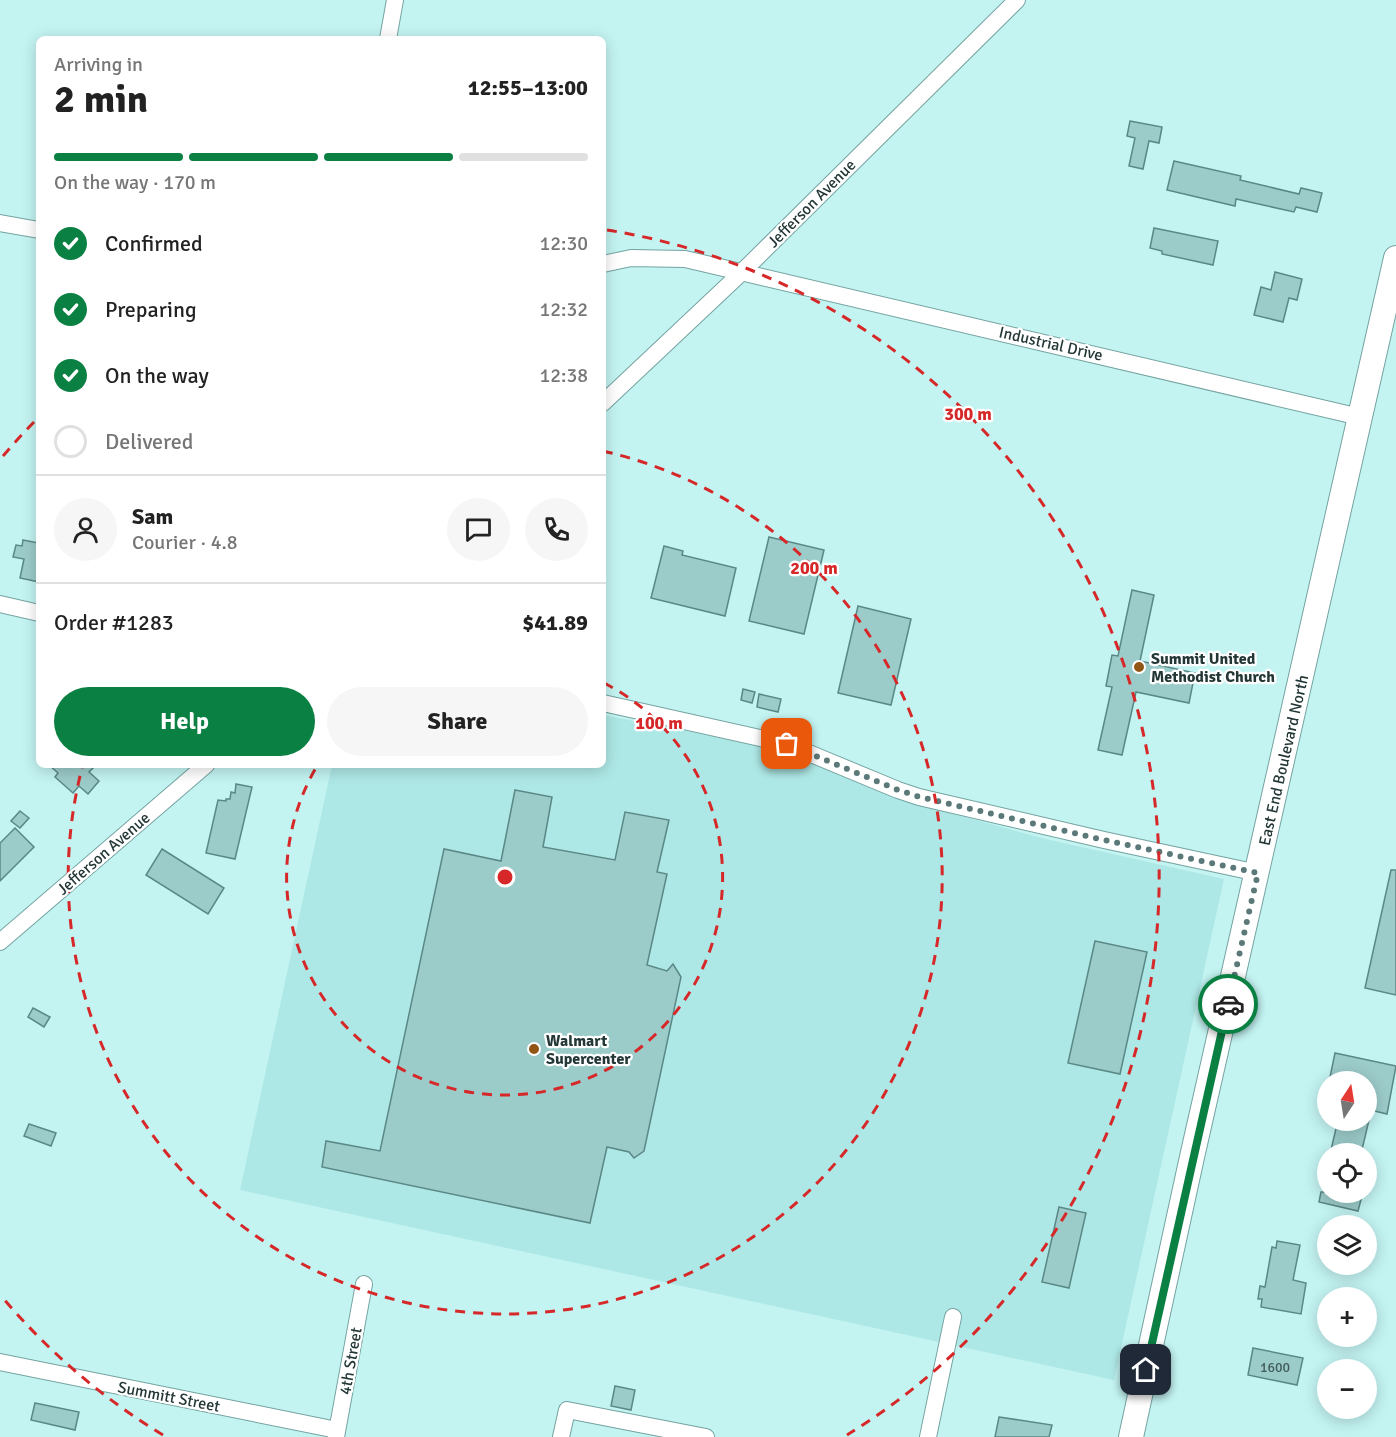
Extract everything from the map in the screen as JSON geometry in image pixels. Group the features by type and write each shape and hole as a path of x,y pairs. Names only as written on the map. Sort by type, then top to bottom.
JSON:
{"highway":[{"name":"East End Boulevard North","path":"1131,1437 1189,1168 1258,873 1396,258"}],"street":[{"path":"389,36 395,0"},
{"name":"Jefferson Avenue","path":"606,400 741,273 1017,0"},
{"path":"0,223 36,229"},
{"name":"Industrial Drive","path":"606,263 631,258 685,259 1001,331 1360,417"},
{"path":"0,604 36,612"},
{"path":"606,705 787,744 920,797 1258,873"},
{"name":"Jefferson Avenue","path":"0,942 203,768"},
{"name":"4th Street","path":"337,1433 364,1284"},
{"path":"928,1437 954,1317"},
{"name":"Summitt Street","path":"0,1362 337,1433"},
{"path":"561,1437 567,1410 706,1437"}],"shaded area":[{"path":"606,716 790,751 913,803 1046,839 1224,879 1114,1380 240,1190 331,768 606,768"}],"building":[{"path":"1130,121 1162,127 1159,143 1149,141 1143,169 1129,166 1135,138 1127,136"},
{"path":"1174,161 1241,176 1240,180 1299,194 1301,188 1322,193 1317,212 1296,207 1294,212 1236,199 1235,206 1167,190"},
{"path":"1154,228 1218,241 1213,265 1162,254 1162,251 1150,248"},
{"path":"1275,272 1302,279 1297,300 1289,298 1283,322 1254,315 1261,287 1271,290"},
{"path":"769,537 824,550 804,634 749,621"},
{"path":"23,540 36,542 36,581 20,578 24,559 13,557 16,545 22,546"},
{"path":"664,546 683,551 682,555 736,568 725,616 651,598"},
{"name":"Summit United Methodist Church","path":"1132,590 1154,595 1140,661 1195,673 1189,703 1136,692 1122,755 1098,750 1112,687 1106,686 1112,655 1118,656"},
{"path":"858,606 911,619 891,705 838,693"},
{"path":"743,689 755,692 752,703 741,700"},
{"path":"759,694 781,699 778,712 757,707"},
{"path":"52,768 93,768 89,772 99,781 88,794 79,786 73,793 55,777 58,773"},
{"path":"236,784 252,787 235,859 206,853 218,800 230,799 231,792 235,793"},
{"name":"Walmart Supercenter","path":"515,790 552,797 543,847 615,860 625,812 669,820 657,872 667,874 647,965 667,971 673,964 681,977 644,1151 634,1158 629,1152 607,1147 590,1223 322,1167 326,1141 380,1151 444,849 501,861"},
{"path":"20,811 29,818 20,828 11,821"},
{"path":"15,828 34,847 0,881 0,843"},
{"path":"162,849 224,888 208,914 146,875"},
{"path":"1391,870 1396,870 1396,995 1365,988"},
{"path":"1095,941 1147,952 1120,1074 1068,1063"},
{"path":"33,1008 50,1017 44,1027 28,1017"},
{"path":"1335,1053 1396,1066 1387,1114 1377,1112 1377,1071 1331,1071"},
{"path":"29,1124 56,1133 51,1146 24,1136"},
{"path":"1335,1131 1366,1131 1364,1143 1333,1143"},
{"path":"1323,1203 1360,1203 1358,1211"},
{"path":"1059,1207 1086,1213 1069,1288 1042,1282"},
{"path":"1277,1241 1300,1245 1293,1280 1306,1283 1301,1314 1261,1307 1262,1299 1258,1299 1260,1286 1265,1287 1272,1247 1276,1248"},
{"path":"1253,1348 1303,1358 1297,1385 1248,1375"},
{"path":"615,1386 635,1390 631,1410 611,1406"},
{"path":"35,1403 79,1412 75,1430 31,1420"},
{"path":"999,1417 1052,1425 1049,1437 995,1437"}],"way so far":[{"path":"787,744 920,797 1258,873 1228,1004"}],"place":[{"name":"Summit United Methodist Church","path":"1139,667"},
{"name":"Walmart Supercenter","path":"534,1049"}],"route":[{"path":"1146,1370 1228,1004"}]}
